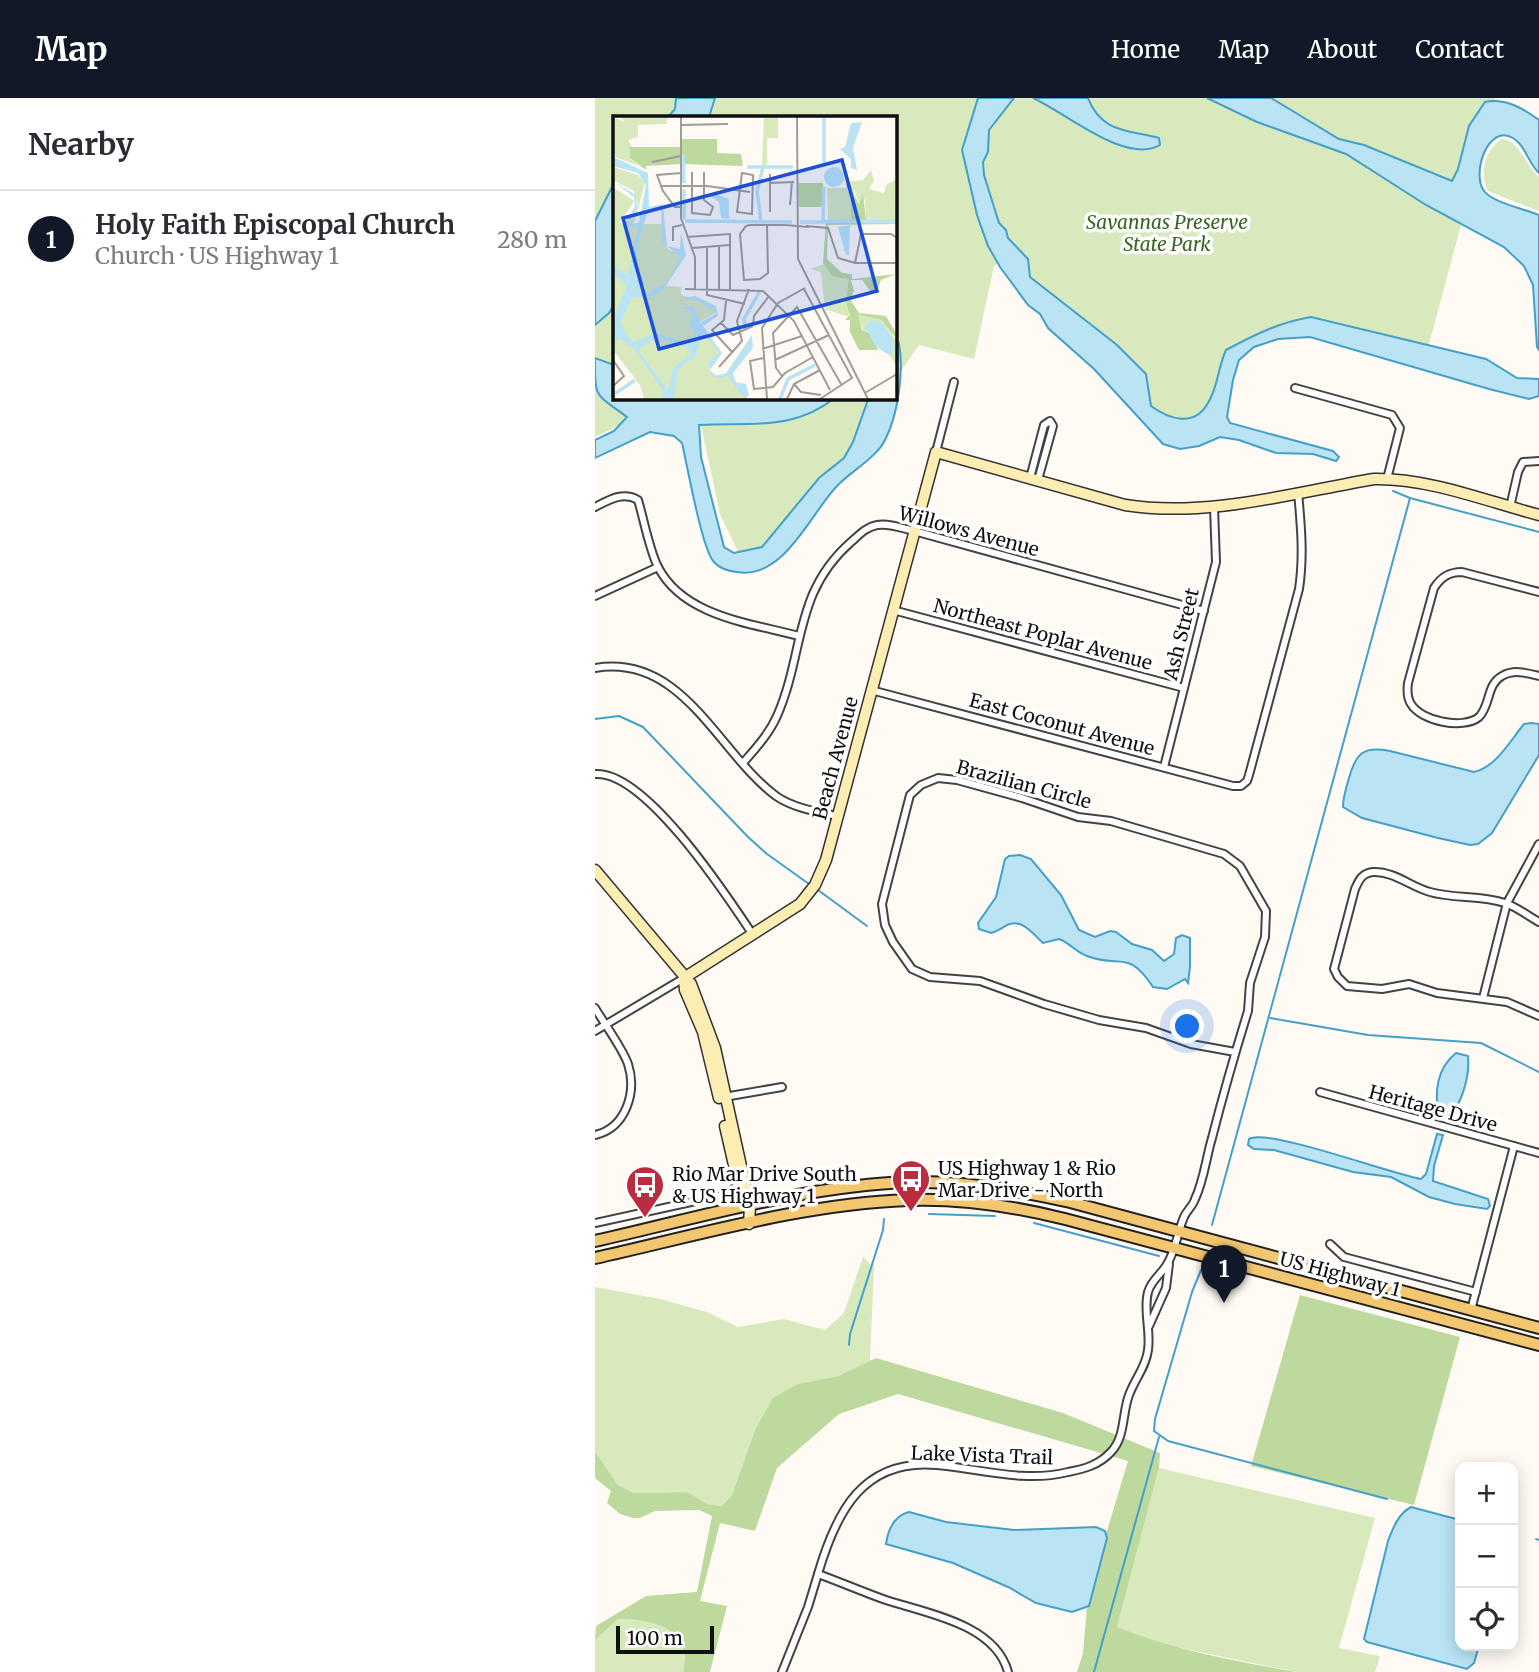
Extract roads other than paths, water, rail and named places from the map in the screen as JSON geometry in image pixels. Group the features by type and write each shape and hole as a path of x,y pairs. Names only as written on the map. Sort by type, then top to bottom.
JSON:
{"main road":[{"name":"US Highway 1","path":"595,1241 828,1190 912,1182 952,1184 1030,1193 1539,1328"},
{"name":"US Highway 1","path":"595,1258 749,1224 862,1203 950,1200 1028,1210 1539,1345"},
{"path":"1440,1319 1471,1310"}],"street":[{"name":"Beach Avenue","path":"595,1031 753,935 800,904 810,892 826,860 954,382"},
{"path":"1295,388 1392,415 1400,428 1387,479"},
{"path":"1051,421 1053,426 1034,479 1044,425 1051,421"},
{"path":"936,452 1125,505 1149,509 1214,507 1387,479 1434,486 1539,515"},
{"path":"1510,507 1523,462 1539,461"},
{"name":"East Coconut Avenue","path":"871,690 1233,786 1244,785 1249,775 1299,589 1303,541 1298,492"},
{"path":"595,507 618,496 630,495 638,500 658,567 676,591 700,607 724,616 799,636"},
{"name":"Ash Street","path":"1164,767 1216,562 1214,507"},
{"name":"Willows Avenue","path":"743,763 766,737 778,715 799,636 818,580 847,545 865,529 875,525 914,531 1204,611"},
{"path":"595,596 658,567"},
{"path":"1539,592 1462,572 1453,572 1441,578 1434,588 1407,695 1411,705 1422,715 1461,725 1473,721 1482,712 1493,685 1500,677 1515,672 1539,676"},
{"name":"Northeast Poplar Avenue","path":"893,610 1184,688"},
{"path":"595,668 634,670 669,684 689,702 762,785 779,799 838,816"},
{"path":"595,774 603,773 626,782 647,799 721,887 753,935"},
{"name":"Brazilian Circle","path":"1180,1232 1184,1216 1195,1202 1204,1174 1248,1011 1250,983 1265,937 1266,911 1240,866 1224,854 1111,821 1078,817 957,780 937,778 921,785 910,794 882,904 885,925 912,969 930,977 980,981 1099,1020 1146,1028 1191,1044 1235,1052"},
{"path":"1483,998 1507,903 1539,844"},
{"path":"595,870 691,984 715,1048 738,1184 746,1207"},
{"path":"1539,922 1507,903 1463,895 1440,895 1392,876 1375,872 1365,874 1359,878 1355,889 1334,969 1347,986 1382,989 1409,984 1437,993 1507,1002 1539,1016"},
{"path":"595,1008 628,1064 630,1101 614,1124 595,1135"},
{"path":"722,1097 782,1087"},
{"name":"Heritage Drive","path":"1319,1092 1539,1153"},
{"path":"722,1097 749,1224"},
{"path":"1471,1310 1514,1146"},
{"path":"595,1223 707,1199 730,1192 738,1184"},
{"path":"707,1199 713,1204 712,1215"},
{"name":"Lake Vista Trail","path":"782,1672 808,1607 828,1538 843,1511 860,1489 886,1471 913,1465 937,1465 1038,1477 1088,1468 1111,1451 1121,1434 1128,1398 1147,1358 1148,1293 1170,1259 1180,1232"},
{"path":"1330,1244 1344,1257 1476,1292"},
{"name":"Lake Vista Trail","path":"1149,1330 1166,1288 1170,1259"},
{"path":"818,1574 882,1598 936,1614 981,1636 999,1652 1008,1672"}],"water":[{"path":"676,98 715,98 709,116 669,116 675,109"},
{"path":"978,98 1014,98 989,130 988,152 983,162 984,175 999,223 1006,230 1008,238 1028,259 1030,277 1117,345 1146,374 1151,406 1158,411 1181,419 1196,416 1211,397 1226,350 1267,330 1311,317 1486,359 1517,378 1539,379 1539,396 1529,399 1489,389 1310,337 1278,339 1254,347 1239,360 1227,417 1230,423 1333,451 1339,457 1336,461 1313,454 1276,453 1239,440 1220,437 1199,446 1180,449 1163,444 1094,369 1048,328 1040,314 1028,305 1000,267 988,246 977,215 962,150"},
{"path":"1033,98 1088,98 1100,118 1108,124 1159,138 1160,145 1146,149 1113,143"},
{"path":"1207,98 1271,98 1339,139 1364,145 1452,181 1458,169 1469,126 1485,102 1500,101 1513,105 1539,120 1539,173 1517,141 1504,135 1496,138 1484,152 1480,183 1488,195 1539,215 1539,350 1533,285 1524,266 1504,247 1426,205 1346,154 1257,122"},
{"path":"613,185 613,307 595,325 595,221"},
{"path":"899,344 899,392 894,417 882,445 871,458 837,486 795,543 782,556 769,566 754,572 724,569 714,562 709,554 682,443 674,436 650,432 595,458 595,440 614,431 627,417 599,394 595,382 595,358 613,365 613,399 833,399 804,416 787,420 699,425 701,457 724,547 734,553 762,547 819,478 844,458 853,442 868,399 896,399 896,349"},
{"path":"1524,724 1539,724 1539,755 1492,833 1478,844 1470,845 1438,838 1362,818 1343,807 1352,769 1362,753 1373,750 1390,751 1474,772 1496,759"},
{"path":"1020,855 1031,859 1061,895 1079,930 1095,937 1110,931 1116,932 1132,944 1152,950 1164,961 1174,954 1176,938 1182,935 1190,938 1188,983 1185,979 1167,989 1153,987 1130,963 1087,956 1059,939 1043,943 1022,925 1012,923 991,933 979,929 978,923 996,897 1005,859"},
{"path":"1456,1053 1468,1056 1468,1072 1458,1104 1450,1118 1445,1119 1439,1114 1437,1089 1441,1073"},
{"path":"1437,1134 1443,1135 1434,1166 1433,1181 1488,1199 1490,1206 1487,1209 1429,1197 1391,1177 1353,1172 1274,1150 1254,1149 1248,1145 1249,1139 1261,1137 1280,1140 1421,1179 1426,1174"},
{"path":"1411,1507 1455,1519 1455,1651 1478,1651 1474,1663 1467,1669 1364,1639 1388,1541 1399,1517"},
{"path":"909,1512 946,1522 1014,1530 1096,1527 1105,1531 1107,1538 1089,1606 1072,1612 1036,1603 1008,1587 953,1563 886,1544 892,1524"}],"waterway":[{"path":"1393,491 1410,498 1539,532"},
{"path":"1212,1225 1410,498"},
{"path":"595,719 619,716 643,727 748,837 809,884"},
{"path":"818,890 867,926"},
{"path":"1270,1018 1368,1035 1481,1043 1539,1072"},
{"path":"929,1214 995,1216"},
{"path":"849,1345 884,1219"},
{"path":"1034,1223 1159,1256"},
{"path":"1201,1270 1192,1292 1155,1419 1154,1431 1168,1441 1387,1499"},
{"path":"1094,1672 1159,1437"}],"place":[{"name":"US Highway 1 & Rio Mar Drive - North","path":"911,1213"},
{"name":"Rio Mar Drive South & US Highway 1","path":"645,1219"},
{"name":"Holy Faith Episcopal Church","path":"1224,1303"}],"park label":[{"name":"Savannas Preserve State Park","path":"1167,233"}]}
